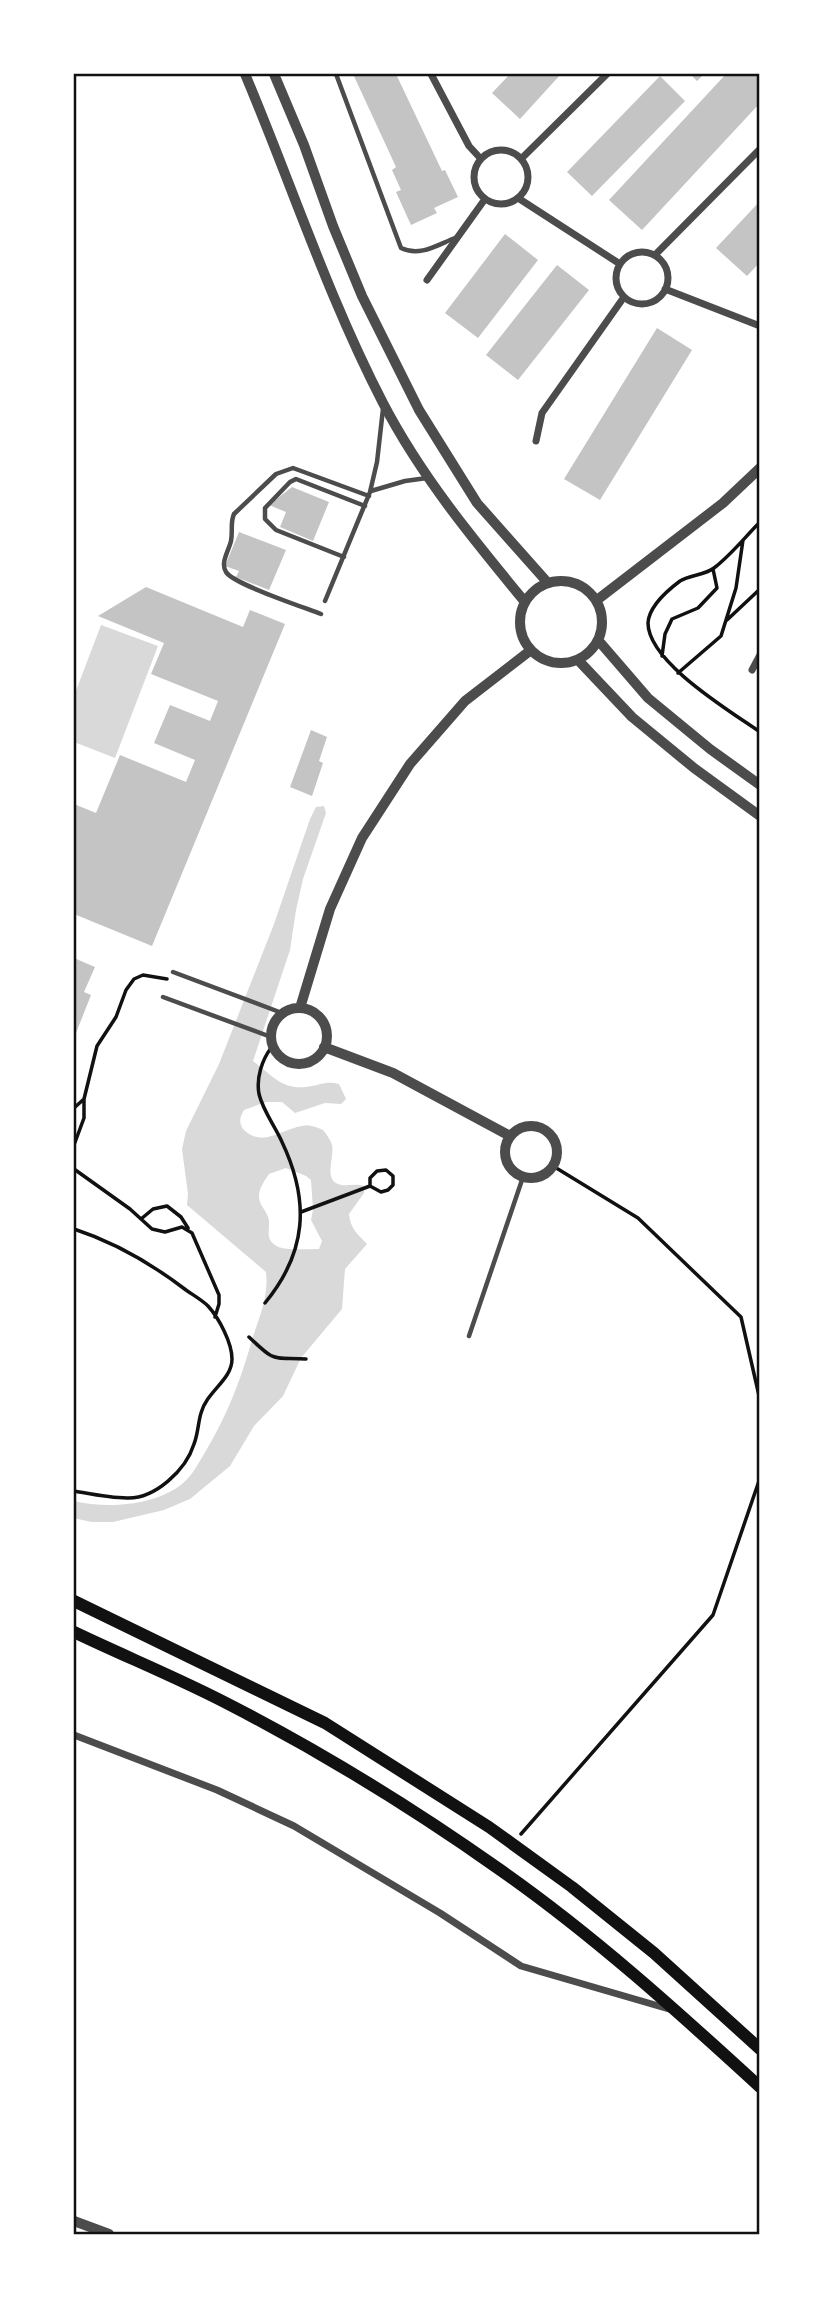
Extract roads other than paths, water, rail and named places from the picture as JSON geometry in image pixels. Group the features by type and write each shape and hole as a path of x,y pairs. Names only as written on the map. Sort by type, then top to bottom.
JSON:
{"main road":[{"path":"74,1601 325,1723 513,1843 654,1953 760,2049"},
{"path":"74,1632 230,1705 315,1751 416,1812 516,1881 610,1954 680,2012 760,2087"}],"street":[{"path":"245,74 279,155 308,236 384,404 428,478 455,517 525,602"},
{"path":"274,74 362,296 419,410 477,503 548,583"},
{"path":"431,74 469,146 481,159"},
{"path":"521,159 607,74"},
{"path":"655,256 760,149"},
{"path":"501,150 515,154 525,165 528,179 523,192 505,204 485,200 475,184 475,170 481,159 486,154 501,150"},
{"path":"517,198 620,264"},
{"path":"427,280 485,200"},
{"path":"640,252 655,256 667,270 665,289 647,303 631,302 624,297 617,285 620,264 625,258 640,252"},
{"path":"665,289 760,326"},
{"path":"536,441 539,422 547,405 624,297"},
{"path":"597,600 723,503 760,468"},
{"path":"562,580 576,583 588,590 597,600 602,613 598,640 589,652 578,660 553,662 531,650 524,638 520,625 525,602 536,589 548,583 562,580"},
{"path":"598,640 648,698 760,785"},
{"path":"300,1008 330,909 369,828 410,764 465,701 531,650"},
{"path":"752,670 760,655"},
{"path":"578,660 632,717 694,768 760,816"},
{"path":"309,1009 323,1021 326,1029 324,1047 312,1060 303,1063 285,1060 270,1040 279,1012 309,1009"},
{"path":"324,1047 393,1073 510,1136"},
{"path":"525,1126 542,1128 555,1140 557,1149 553,1166 540,1177 523,1177 510,1168 505,1152 510,1136 525,1126"},
{"path":"74,1735 217,1790 294,1826 440,1913 521,1966 680,2012"},
{"path":"74,2221 109,2235"}],"lane":[{"path":"336,74 401,248 409,252 421,252 461,235"},
{"path":"325,601 370,494 379,452 384,404"},
{"path":"320,614 242,583 227,574 224,569 231,543 233,514 276,474 293,468 370,494 405,481 428,478"},
{"path":"344,556 276,530 265,519 265,508 296,479 365,506"},
{"path":"173,972 279,1012"},
{"path":"163,997 270,1040"},
{"path":"469,1336 523,1177"}]}
